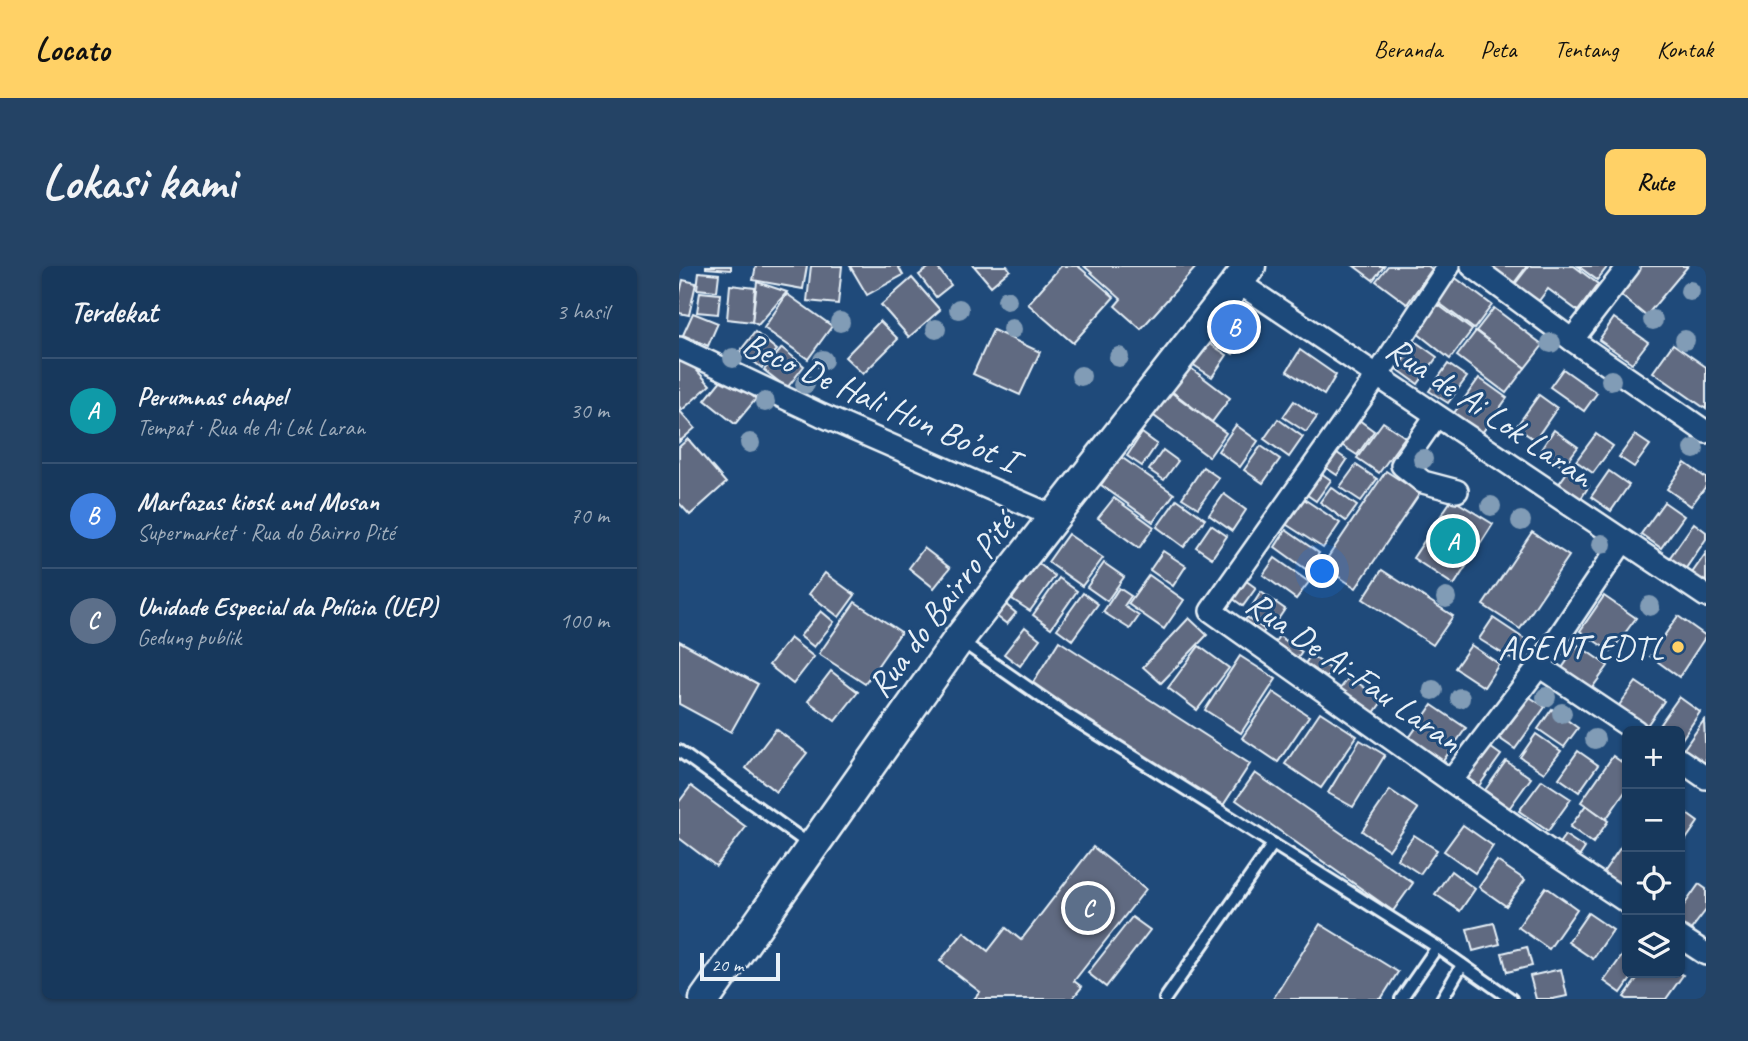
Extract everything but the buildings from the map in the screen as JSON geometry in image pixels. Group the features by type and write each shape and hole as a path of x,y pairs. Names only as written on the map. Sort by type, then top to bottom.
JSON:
{"main road":[{"name":"Rua do Bairro Pité","path":"705,999 959,639 1244,274"}],"street":[{"path":"1377,376 1449,266"},
{"path":"1472,266 1572,340 1706,432"},
{"path":"1572,340 1629,266"},
{"name":"Rua de Ai Lok Laran","path":"1244,274 1377,376 1706,596"},
{"name":"Beco De Hali Hun Bo’ot I","path":"679,348 821,415 1055,517"},
{"name":"Rua De Ai-Fau Laran","path":"1377,376 1210,611 1622,899"},
{"path":"1436,416 1402,466 1423,482 1457,491"},
{"path":"1451,781 1539,666 1623,541"},
{"path":"1539,666 1629,726"},
{"path":"1685,763 1706,778"},
{"path":"1685,940 1706,954"}],"lane":[{"path":"959,639 1066,714 1437,947 1511,999"},
{"path":"679,751 812,847"},
{"path":"1165,999 1273,844"},
{"path":"1401,999 1437,947"},
{"path":"1442,999 1462,965"}],"place":[{"name":"Marfazas kiosk and Mosan","path":"1234,327"},
{"name":"Perumnas chapel","path":"1453,541"},
{"name":"AGENT EDTL","path":"1678,647"},
{"name":"Unidade Especial da Polícia (UEP)","path":"1088,908"}]}
